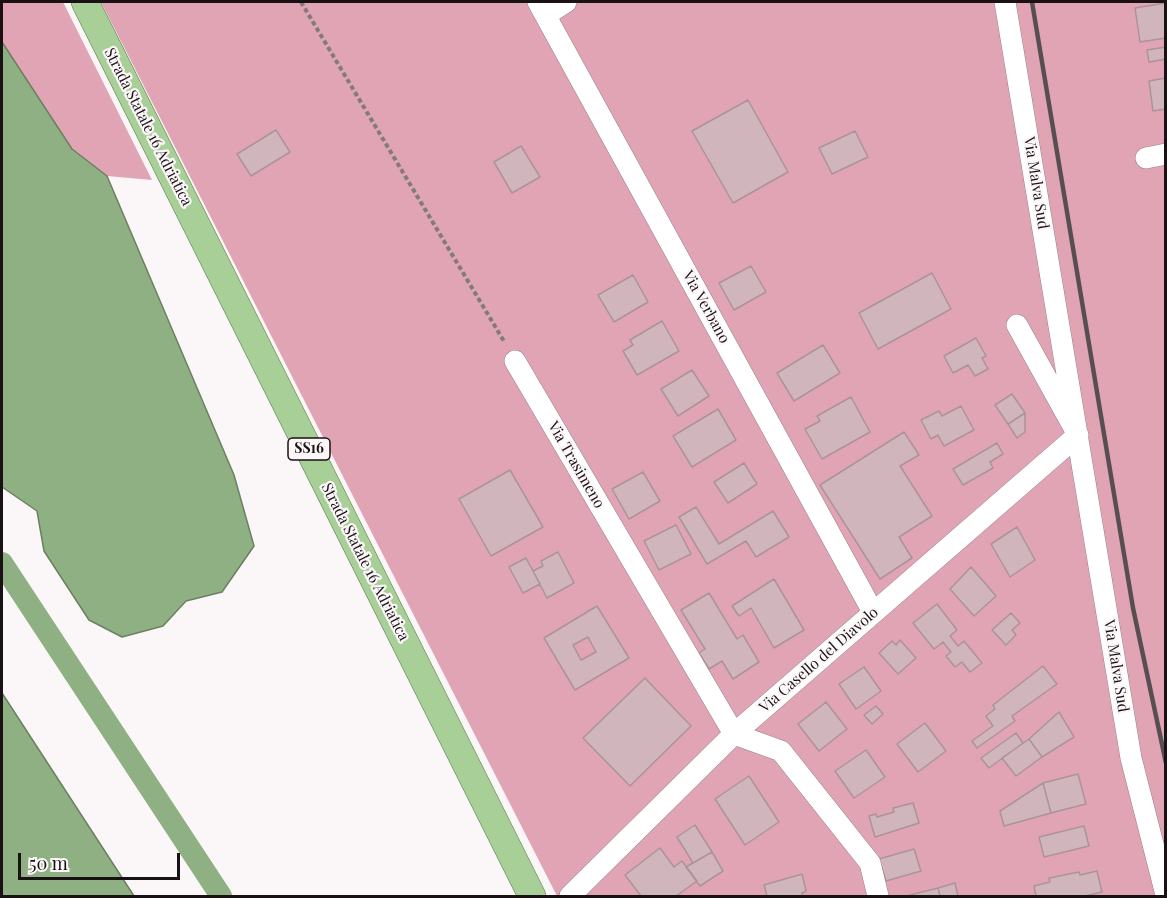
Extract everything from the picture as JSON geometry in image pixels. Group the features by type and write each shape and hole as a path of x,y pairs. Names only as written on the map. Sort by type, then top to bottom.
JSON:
{"main road":[{"name":"Strada Statale 16 Adriatica","path":"85,2 532,897"}],"street":[{"path":"542,8 566,2"},
{"name":"Via Malva Sud","path":"1005,2 1131,759 1166,895"},
{"name":"Via Verbano","path":"542,8 873,612"},
{"name":"Via Malva Sud","path":"1017,325 1078,435"},
{"name":"Via Trasimeno","path":"515,361 734,734"},
{"name":"Via Casello del Diavolo","path":"570,897 734,734 1078,435"},
{"path":"734,734 781,751 870,863 878,897"}],"path":[{"path":"301,2 515,361"}],"shaded area":[{"path":"2,2 63,2 152,180 107,176 72,149 2,42"},
{"path":"101,2 1165,2 1165,896 557,896"},
{"path":"2,42 72,149 107,176 234,475 254,546 222,592 186,601 163,626 122,637 89,620 44,551 37,511 2,487"},
{"path":"2,693 134,896 2,896"}],"building":[{"path":"1166,3 1166,38 1140,42 1135,8"},
{"path":"1166,47 1166,59 1149,62 1147,50"},
{"path":"1166,78 1166,109 1153,111 1149,81"},
{"path":"748,100 788,172 733,203 692,131"},
{"path":"276,130 290,152 251,176 237,154"},
{"path":"855,131 868,157 832,174 819,148"},
{"path":"521,146 540,177 512,193 494,162"},
{"path":"751,266 766,292 734,310 719,283"},
{"path":"932,273 951,309 878,349 859,313"},
{"path":"633,275 648,302 614,322 598,295"},
{"path":"662,321 679,351 637,375 623,351 633,345 630,340"},
{"path":"976,338 986,356 982,358 988,369 975,376 968,365 953,373 944,356"},
{"path":"823,345 840,373 794,401 777,373"},
{"path":"692,370 709,396 678,416 661,389"},
{"path":"1012,394 1025,413 1008,424 995,405"},
{"path":"851,397 870,432 822,459 805,429 820,421 817,416"},
{"path":"961,406 974,430 944,446 938,435 931,439 921,420 939,411 942,416"},
{"path":"718,409 736,440 692,467 673,436"},
{"path":"1025,413 1025,432 1017,438 1008,424"},
{"path":"904,432 919,455 900,466 932,516 899,537 912,558 880,579 820,485"},
{"path":"997,443 1003,454 990,462 993,468 963,485 953,469"},
{"path":"744,463 757,484 728,503 714,482"},
{"path":"510,470 543,527 491,556 459,499"},
{"path":"643,472 660,501 629,519 612,489"},
{"path":"696,507 719,544 773,511 789,537 756,557 746,541 707,564 679,517"},
{"path":"676,525 691,554 659,570 644,541"},
{"path":"1017,527 1035,560 1010,577 991,544"},
{"path":"558,552 574,583 547,598 533,571 543,566 541,561"},
{"path":"526,558 540,584 523,593 509,567"},
{"path":"971,567 996,596 974,616 950,589"},
{"path":"774,579 804,630 774,648 751,608 739,616 732,606"},
{"path":"709,593 737,639 743,635 759,662 733,679 722,661 709,669 699,653 705,649 681,610"},
{"path":"937,604 957,630 950,636 958,646 964,641 982,663 970,672 962,662 955,667 946,656 951,652 943,642 934,649 913,623"},
{"path":"597,606 629,658 575,690 544,638","holes":["588,637 596,652 581,660 573,645"]},
{"path":"1011,613 1020,623 1012,630 1016,635 1006,645 992,630"},
{"path":"900,640 916,658 898,674 879,653 892,641 896,645"},
{"path":"1043,666 1057,684 1012,716 1015,721 977,748 972,741 993,726 986,716 995,709 993,705"},
{"path":"864,667 881,691 856,709 839,684"},
{"path":"645,678 691,726 630,786 583,738"},
{"path":"826,702 847,729 819,751 798,724"},
{"path":"876,706 883,714 872,724 864,715"},
{"path":"1059,712 1074,737 1042,757 1029,739"},
{"path":"925,723 946,751 918,772 897,744"},
{"path":"1016,733 1023,743 989,768 981,758"},
{"path":"1029,739 1042,757 1016,776 1002,758"},
{"path":"866,750 885,777 854,798 835,771"},
{"path":"1078,774 1086,804 1051,813 1043,783"},
{"path":"749,776 779,822 745,845 715,799"},
{"path":"1043,783 1051,813 1004,826 1000,811"},
{"path":"913,803 919,823 875,837 869,816 876,814 877,817 894,812 893,808"},
{"path":"695,825 712,852 693,863 677,837"},
{"path":"1084,826 1089,846 1044,857 1039,837"},
{"path":"660,848 674,867 682,861 697,881 676,896 641,896 625,875"},
{"path":"914,849 921,871 886,881 879,859"},
{"path":"712,852 723,871 700,886 686,867"},
{"path":"1097,871 1102,892 1085,896 1036,896 1034,886 1050,882 1049,878"},
{"path":"802,874 806,891 802,893 803,896 767,896 764,885"},
{"path":"955,883 958,896 940,896 938,888"},
{"path":"938,888 940,896 906,896"}],"waterway":[{"path":"2,563 221,896"}],"railway":[{"path":"1032,2 1133,608 1166,763"}]}
